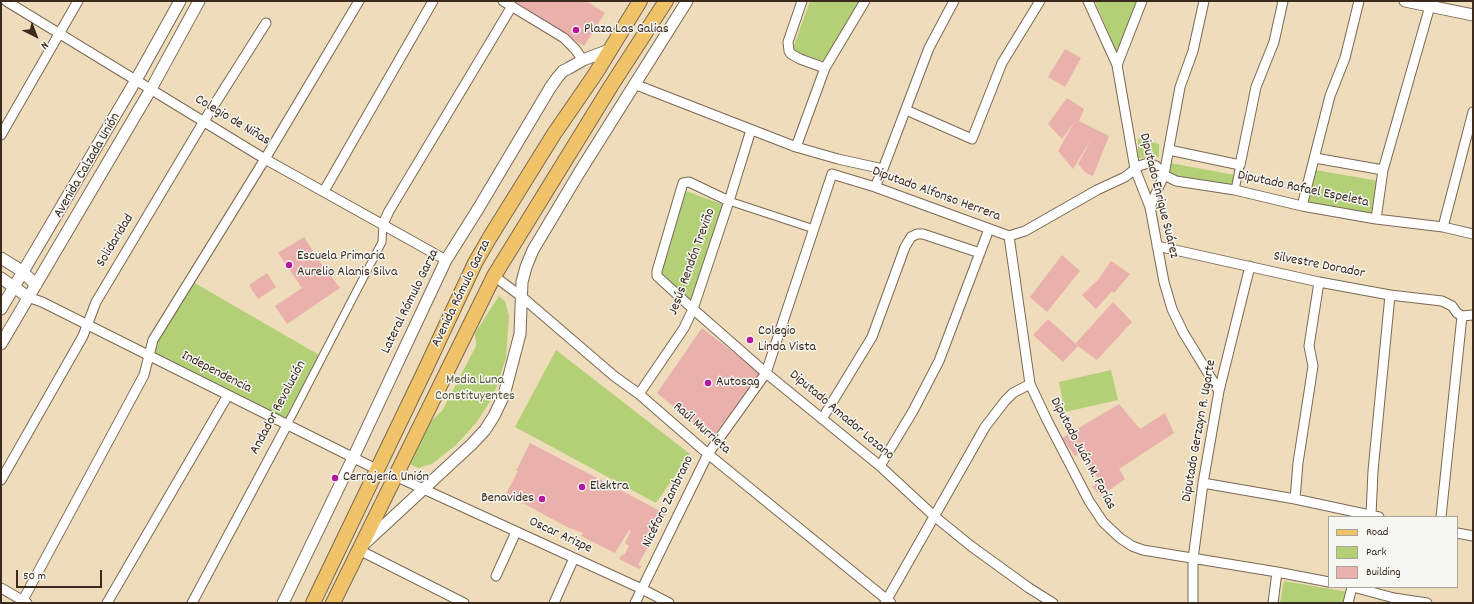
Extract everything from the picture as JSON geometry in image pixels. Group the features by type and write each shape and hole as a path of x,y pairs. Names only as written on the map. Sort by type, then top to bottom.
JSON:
{"main road":[{"name":"Avenida Rómulo Garza","path":"313,603 475,263 554,134 596,73 640,1"},
{"name":"Avenida Rómulo Garza","path":"333,603 494,276 611,86 666,1"}],"street":[{"name":"Colegio de Niñas","path":"6,1 266,159 446,260"},
{"path":"1,135 78,1"},
{"name":"Avenida Calzada Unión","path":"1,309 22,271 136,80 180,1"},
{"name":"Avenida Calzada Unión","path":"1,344 151,89 199,1"},
{"path":"1,588 23,602 147,369 153,340 266,159 359,1"},
{"path":"324,191 433,1"},
{"path":"503,1 564,38 572,45 584,60"},
{"name":"Avenida Rómulo Garza","path":"359,550 472,444 485,430 494,416 504,394 520,334 522,282 533,250 578,173 687,1"},
{"path":"802,1 788,42 789,51 800,59 825,68"},
{"path":"796,147 825,68 865,1"},
{"path":"875,187 929,48 954,1"},
{"path":"906,110 972,139 1002,63 1040,1"},
{"name":"Diputado Enrique Suárez","path":"1088,1 1117,65 1135,169 1150,207 1164,282 1172,310 1183,332 1219,391"},
{"path":"1117,65 1142,1"},
{"path":"1150,207 1164,175 1180,87 1193,51 1204,1"},
{"path":"1235,190 1256,87 1274,42 1283,1"},
{"path":"1302,206 1330,96 1345,58 1359,1"},
{"path":"1404,1 1473,15"},
{"path":"383,224 393,204 512,6"},
{"path":"1376,220 1382,170 1430,6"},
{"name":"Solidaridad","path":"1,480 88,325 92,309 96,302 204,121 266,23"},
{"name":"Lateral Rómulo Garza","path":"283,603 446,260 550,88 563,71 584,60 609,50"},
{"name":"Diputado Alfonso Herrera","path":"634,84 796,147 838,159 883,169"},
{"path":"1443,227 1473,112"},
{"name":"Jesús Rendón Treviño","path":"639,394 684,328 693,309 730,201 751,130"},
{"path":"1169,150 1240,165"},
{"path":"1315,158 1382,170"},
{"name":"Diputado Rafael Espeleta","path":"1135,169 1148,163 1156,166 1164,175 1176,181 1235,190 1302,206 1376,220 1443,227 1473,234"},
{"name":"Diputado Alfonso Herrera","path":"832,174 875,187 1009,236 1025,231 1097,190 1125,177 1135,169"},
{"name":"Nicéforo Zambrano","path":"635,603 708,454 766,373 832,174"},
{"name":"Diputado Amador Lozano","path":"730,201 689,182 685,182 682,186 656,274 693,309 766,373 880,466 934,516 971,546 1029,588 1053,603"},
{"path":"730,201 814,229"},
{"name":"Andador Revolución","path":"192,603 382,242 383,224"},
{"path":"880,466 913,411 938,361 989,229"},
{"path":"822,419 872,337 905,247 913,235 923,234 980,253"},
{"name":"Diputado Juán M. Farías","path":"1009,236 1024,333 1030,384 1089,501 1103,522 1120,538 1132,546 1160,554 1277,572 1328,582"},
{"name":"Silvestre Dorador","path":"1157,246 1319,282 1390,295 1442,301 1452,306 1457,313 1462,316"},
{"path":"1,258 22,271 36,285 42,302"},
{"name":"Diputado Gerzayn R. Ugarte","path":"1193,603 1193,559 1203,484 1219,391 1250,266"},
{"name":"Raúl Murrieta","path":"494,276 522,297 614,376 639,394 708,454 888,602"},
{"path":"1,278 28,297"},
{"path":"1295,499 1298,463 1313,366 1310,346 1319,282"},
{"path":"1203,484 1295,499 1375,516 1373,471 1390,295"},
{"name":"Independencia","path":"28,297 42,302 376,469"},
{"path":"1441,516 1462,316 1473,315"},
{"path":"888,602 934,516 985,427 1013,393 1030,384"},
{"path":"107,603 228,395"},
{"name":"Oscar Arizpe","path":"395,476 642,589 669,603"},
{"path":"496,576 516,532"},
{"path":"1458,532 1473,536"},
{"path":"359,550 464,603"},
{"path":"554,603 574,558"},
{"path":"1273,603 1277,572"},
{"path":"1348,603 1353,588"},
{"path":"1357,588 1394,598 1424,603"}],"green space":[{"path":"810,1 863,1 824,61 792,51"},
{"path":"1095,1 1139,1 1117,53"},
{"path":"1138,138 1159,144 1159,157 1138,158"},
{"path":"1170,163 1235,175 1233,187 1169,174"},
{"path":"1315,170 1379,181 1372,218 1307,205"},
{"path":"686,191 724,205 693,302 659,276"},
{"path":"193,282 326,359 293,423 152,352"},
{"name":"Media Luna Constituyentes","path":"499,296 505,301 509,316 506,358 493,397 476,423 457,444 432,464 418,468 410,464 432,420 442,411 476,346 475,333"},
{"path":"556,350 690,454 656,503 515,427"},
{"path":"1111,370 1118,400 1065,412 1059,382"},
{"path":"1284,581 1348,592 1346,603 1280,603"}],"building":[{"name":"Plaza Las Galias","path":"511,1 586,1 605,13 584,46"},
{"path":"1065,49 1081,58 1065,87 1048,77"},
{"path":"1067,98 1084,109 1079,121 1109,136 1093,176 1086,173 1078,164 1092,138 1073,169 1058,151 1075,121 1062,139 1048,124"},
{"path":"304,237 326,271 340,288 287,324 275,306 302,288 278,253"},
{"path":"1062,255 1080,271 1047,312 1030,297"},
{"path":"1111,261 1130,274 1114,293 1112,291 1096,309 1082,295 1098,280"},
{"path":"267,273 276,287 258,299 249,285"},
{"path":"1113,302 1132,322 1097,360 1076,343"},
{"path":"1048,319 1078,346 1063,362 1033,335"},
{"name":"Autosag","path":"702,328 760,373 712,438 657,393"},
{"path":"1119,404 1140,429 1165,413 1174,433 1119,469 1125,479 1101,496 1092,487 1100,481 1080,453 1075,456 1062,438"},
{"path":"530,443 666,514 638,565 642,566 639,569 619,559 625,554 629,546 625,543 631,531 629,530 615,553 581,536 583,533 567,527 506,494"}],"place":[{"name":"Plaza Las Galias","path":"576,30"},
{"name":"Escuela Primaria Aurelio Alanis Silva","path":"289,265"},
{"name":"Colegio Linda Vista","path":"750,340"},
{"name":"Autosag","path":"708,383"},
{"name":"Cerrajería Unión","path":"335,478"},
{"name":"Elektra","path":"582,487"},
{"name":"Benavides","path":"542,499"}]}
